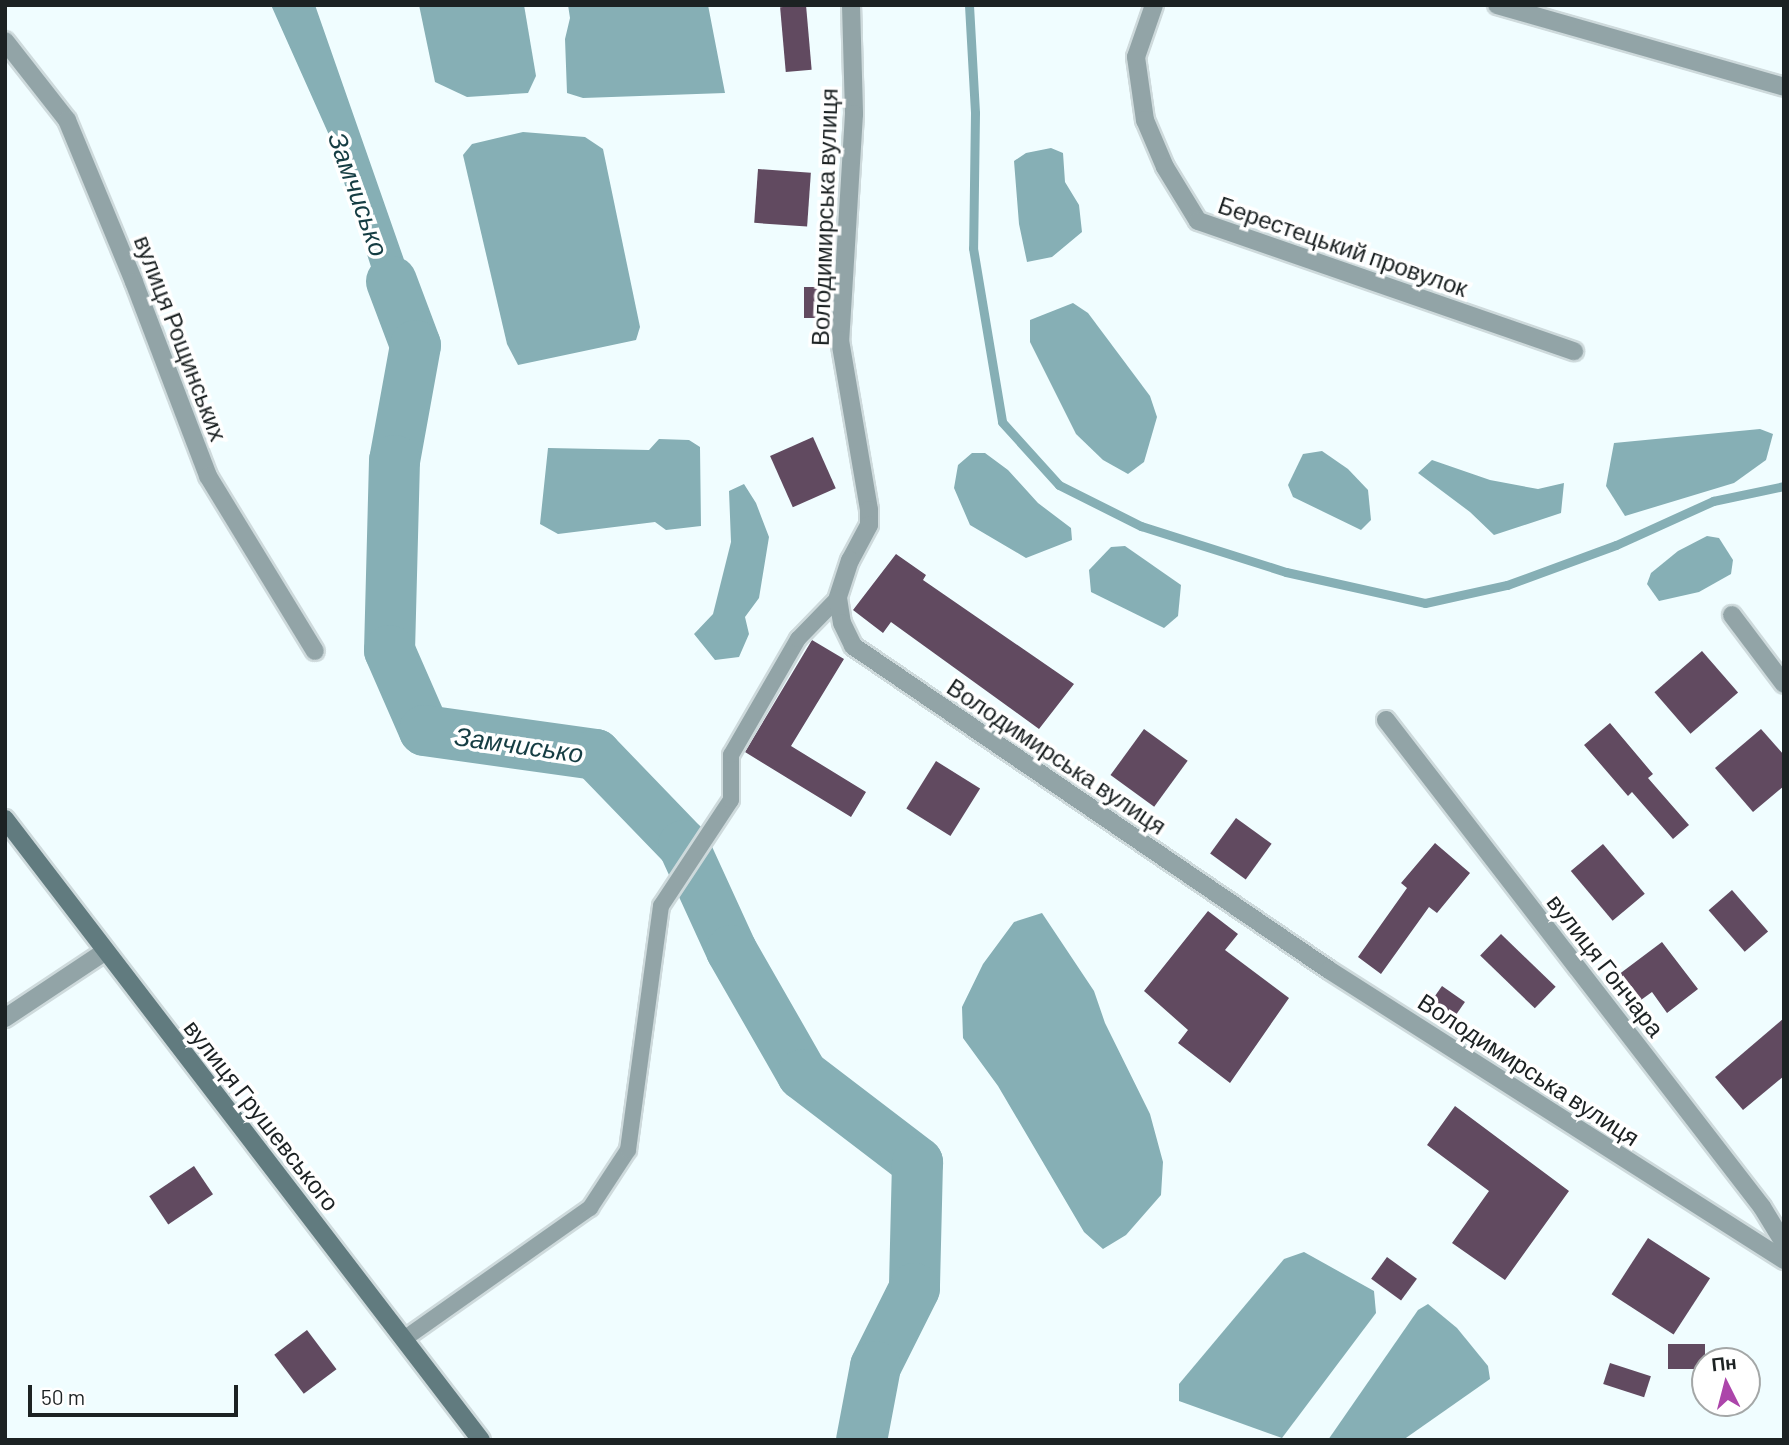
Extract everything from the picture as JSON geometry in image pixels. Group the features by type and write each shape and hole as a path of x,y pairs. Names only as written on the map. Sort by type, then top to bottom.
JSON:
{"street":[{"name":"Володимирська вулиця","path":"852,5 853,114 840,340 869,517 869,525 842,579 838,598 842,623 853,646 1329,970 1784,1260"},
{"name":"Берестецький провулок","path":"1154,5 1136,57 1145,120 1165,167 1198,221 1574,351"},
{"path":"1497,5 1784,87"},
{"name":"вулиця Рощинських","path":"5,41 67,120 134,282 208,476 315,651"},
{"path":"1732,615 1784,684"},
{"name":"вулиця Гончара","path":"1386,720 1762,1208 1784,1243"},
{"name":"вулиця Грушевського","path":"5,820 481,1440"},
{"path":"5,1018 106,951"}],"lane":[{"path":"404,1339 590,1208 628,1150 662,906 730,800 731,755 798,639 838,598"}],"water":[{"path":"271,5 315,5 423,314 415,345 394,339 329,135"},
{"path":"419,5 524,5 536,76 528,93 467,97 435,82"},
{"path":"568,5 708,5 725,93 583,98 567,93 565,39 570,18"},
{"path":"523,132 585,137 603,149 640,327 636,340 518,365 507,344 463,155 472,144"},
{"path":"1051,148 1063,153 1065,182 1079,205 1082,232 1052,257 1027,262 1019,224 1014,161 1026,153"},
{"path":"1073,303 1088,313 1150,396 1157,417 1144,462 1128,474 1103,460 1076,434 1030,342 1030,320"},
{"path":"1760,429 1773,434 1766,460 1734,483 1625,516 1606,486 1614,443"},
{"path":"659,439 689,440 700,447 701,526 666,530 655,522 558,534 540,524 548,448 649,450"},
{"path":"1322,451 1348,469 1368,490 1371,520 1361,530 1293,497 1288,485 1303,454"},
{"path":"972,453 985,453 1008,470 1038,503 1071,528 1072,540 1026,558 970,525 954,488 958,465"},
{"path":"1432,460 1490,480 1538,489 1564,483 1561,513 1494,535 1470,512 1418,473"},
{"path":"744,484 756,503 769,537 759,598 745,617 749,634 739,657 715,660 694,634 713,614 731,542 729,491"},
{"path":"1707,536 1719,538 1733,560 1731,574 1699,592 1659,601 1647,584 1651,573 1678,551"},
{"path":"1125,546 1181,585 1178,616 1164,628 1091,592 1089,570 1111,547"},
{"path":"1042,913 1094,991 1105,1023 1150,1114 1163,1162 1161,1195 1126,1235 1103,1249 1084,1232 998,1086 963,1038 962,1007 983,964 1014,922"},
{"path":"1304,1252 1374,1291 1376,1313 1282,1438 1179,1401 1179,1384 1284,1259"},
{"path":"1428,1304 1457,1328 1488,1366 1490,1379 1403,1440 1328,1440 1418,1310"}],"building":[{"path":"806,5 812,70 786,72 780,7"},
{"path":"758,169 811,173 807,227 754,223"},
{"path":"804,287 830,287 830,318 804,318"},
{"path":"813,437 836,488 793,507 770,456"},
{"path":"896,554 926,575 923,580 1074,684 1039,729 891,622 883,633 853,610"},
{"path":"812,640 844,659 791,746 866,792 851,817 745,752"},
{"path":"1702,651 1738,693 1691,734 1654,692"},
{"path":"1610,723 1653,774 1648,778 1689,825 1673,839 1632,792 1628,796 1584,745"},
{"path":"1144,729 1188,761 1154,807 1110,775"},
{"path":"1761,729 1784,755 1784,786 1753,812 1715,768"},
{"path":"936,761 980,789 950,836 906,808"},
{"path":"1236,818 1272,844 1246,879 1210,854"},
{"path":"1435,843 1470,873 1437,913 1429,907 1381,974 1358,957 1407,888 1401,883"},
{"path":"1603,844 1645,894 1613,921 1571,871"},
{"path":"1732,890 1768,932 1745,952 1709,910"},
{"path":"1208,911 1238,934 1225,950 1289,998 1230,1083 1178,1043 1188,1030 1144,991"},
{"path":"1501,934 1556,987 1535,1008 1480,956"},
{"path":"1662,942 1698,989 1667,1013 1652,992 1634,1005 1614,978"},
{"path":"1442,986 1465,1002 1449,1024 1427,1008"},
{"path":"1784,1018 1784,1076 1743,1110 1715,1077"},
{"path":"1455,1106 1569,1191 1505,1280 1452,1243 1489,1191 1427,1145"},
{"path":"194,1166 213,1194 168,1224 149,1196"},
{"path":"1648,1238 1710,1278 1674,1334 1612,1294"},
{"path":"1387,1257 1417,1279 1401,1301 1371,1279"},
{"path":"307,1330 336,1369 304,1394 274,1355"},
{"path":"1668,1344 1705,1344 1705,1347 1691,1347 1691,1369 1668,1369"},
{"path":"1610,1363 1651,1376 1644,1397 1603,1384"}],"waterway":[{"path":"969,5 975,113 973,248 1002,422 1059,485 1141,526 1286,572 1425,603 1507,585 1616,545 1713,501 1784,486"},
{"name":"Замчисько","path":"391,281 415,345 394,460 389,650 424,730 595,754 683,845 731,950 802,1074 917,1162 914,1288 875,1366 861,1440"}]}
